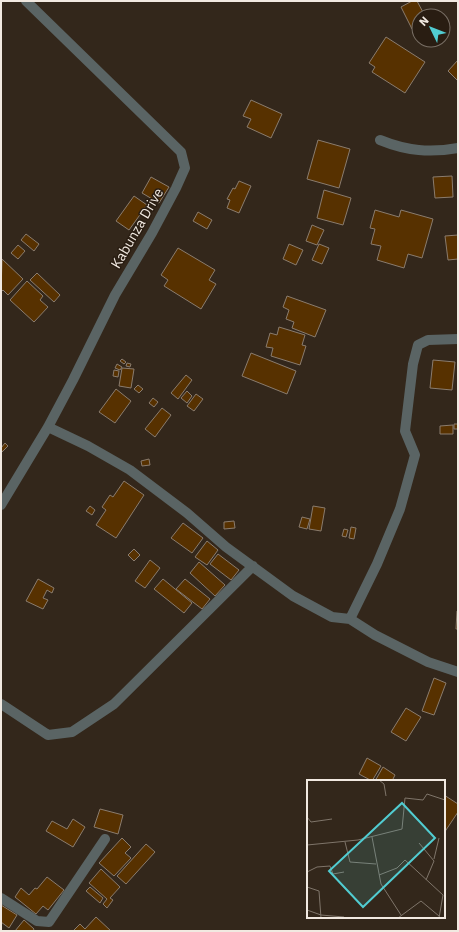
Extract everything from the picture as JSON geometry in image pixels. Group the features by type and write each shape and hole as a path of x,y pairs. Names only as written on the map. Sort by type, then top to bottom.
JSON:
{"street":[{"name":"Kabunza Drive","path":"1,506 74,380 114,294 152,233 185,168 181,152 26,1"},
{"path":"380,140 416,151 438,151 458,148"},
{"path":"350,619 378,564 400,508 415,455 405,431 413,364 418,345 428,340 458,339"},
{"path":"48,427 88,446 130,470 187,513 226,547 293,596 332,617 350,619 375,635 428,662 458,672"},
{"path":"1,704 48,735 72,732 114,704 253,566"},
{"path":"1,898 37,921 49,922 105,839"}],"building":[{"path":"412,1 417,1 421,8 411,8 411,27 401,7"},
{"path":"386,37 425,62 405,93 372,72 375,67 369,63"},
{"path":"458,60 458,81 448,71"},
{"path":"251,100 282,114 271,138 247,127 251,119 243,116"},
{"path":"318,140 350,149 339,188 307,179"},
{"path":"452,176 453,197 435,198 433,177"},
{"path":"151,177 169,187 159,203 142,193"},
{"path":"239,181 251,186 239,213 227,208 230,200 227,199"},
{"path":"324,190 351,198 343,225 317,218"},
{"path":"134,196 147,205 129,230 116,221"},
{"path":"375,210 399,217 401,210 433,219 422,258 408,254 404,268 377,260 381,246 371,244 375,229 370,228"},
{"path":"198,212 212,220 207,229 193,221"},
{"path":"312,225 324,230 317,245 306,241"},
{"path":"26,234 39,244 34,251 21,240"},
{"path":"458,235 458,259 448,260 445,236"},
{"path":"289,244 303,250 296,265 283,259"},
{"path":"319,244 329,248 322,264 312,260"},
{"path":"18,245 25,251 18,259 11,253"},
{"path":"178,248 215,270 209,280 216,284 201,309 164,286 168,280 161,275"},
{"path":"2,259 23,279 8,295 3,290 1,292"},
{"path":"37,273 60,295 54,302 30,280"},
{"path":"27,281 43,296 40,300 48,307 34,322 10,300"},
{"path":"287,296 326,310 315,337 292,328 294,322 286,319 289,310 283,307"},
{"path":"279,327 305,335 302,345 306,346 300,365 271,356 273,348 266,347 270,333 277,335"},
{"path":"251,353 296,371 287,394 242,376"},
{"path":"122,359 126,362 124,364 120,361"},
{"path":"433,360 455,362 452,390 430,388"},
{"path":"127,363 131,364 130,367 126,366"},
{"path":"117,364 122,367 120,370 115,368"},
{"path":"122,368 134,369 131,388 119,386"},
{"path":"114,370 119,371 118,377 113,376"},
{"path":"186,375 192,380 178,399 171,393"},
{"path":"138,385 143,389 139,393 134,389"},
{"path":"116,389 131,401 115,423 99,412"},
{"path":"187,391 192,396 187,403 181,398"},
{"path":"196,394 203,399 194,411 187,406"},
{"path":"153,398 158,402 154,407 149,403"},
{"path":"162,408 171,415 155,437 145,429"},
{"path":"454,424 458,424 458,429 454,429"},
{"path":"453,425 453,434 440,434 440,426"},
{"path":"5,443 8,446 2,452 1,448"},
{"path":"149,459 150,465 142,466 141,461"},
{"path":"124,481 144,495 116,538 96,525 106,510 102,507 110,495 113,497"},
{"path":"90,506 95,510 92,515 86,511"},
{"path":"313,506 325,508 321,531 309,529"},
{"path":"302,517 310,519 307,529 299,527"},
{"path":"234,521 235,528 224,529 224,522"},
{"path":"183,523 203,538 192,553 171,538"},
{"path":"351,527 356,528 354,539 349,538"},
{"path":"344,529 348,530 346,537 342,536"},
{"path":"207,541 218,550 207,565 195,557"},
{"path":"134,549 140,555 134,561 128,555"},
{"path":"218,554 239,570 231,580 210,564"},
{"path":"150,560 160,568 145,588 135,581"},
{"path":"199,562 225,585 215,596 190,573"},
{"path":"38,579 54,588 52,593 47,590 43,598 48,600 43,609 26,601"},
{"path":"163,579 192,603 184,613 154,589"},
{"path":"185,579 210,599 202,609 176,589"},
{"path":"457,611 458,629 456,629"},
{"path":"434,678 446,683 434,715 422,711"},
{"path":"406,708 421,717 406,741 391,732"},
{"path":"367,758 381,766 373,780 359,774"},
{"path":"383,767 395,775 392,780 376,780"},
{"path":"445,796 458,804 458,812 445,832"},
{"path":"100,809 123,815 118,834 94,827"},
{"path":"73,819 85,827 73,847 46,831 52,821 67,829"},
{"path":"122,838 131,847 125,853 131,858 114,876 99,863"},
{"path":"146,844 155,852 126,884 117,876"},
{"path":"101,869 120,887 110,898 113,900 107,908 103,904 107,899 89,883"},
{"path":"47,877 64,890 48,910 43,906 36,914 15,897 21,888 29,895 35,888 37,889"},
{"path":"90,887 103,898 100,903 86,891"},
{"path":"1,905 17,915 9,928 1,922"},
{"path":"96,917 111,931 73,931 80,924 85,929"},
{"path":"24,920 34,929 33,931 15,931"}]}
